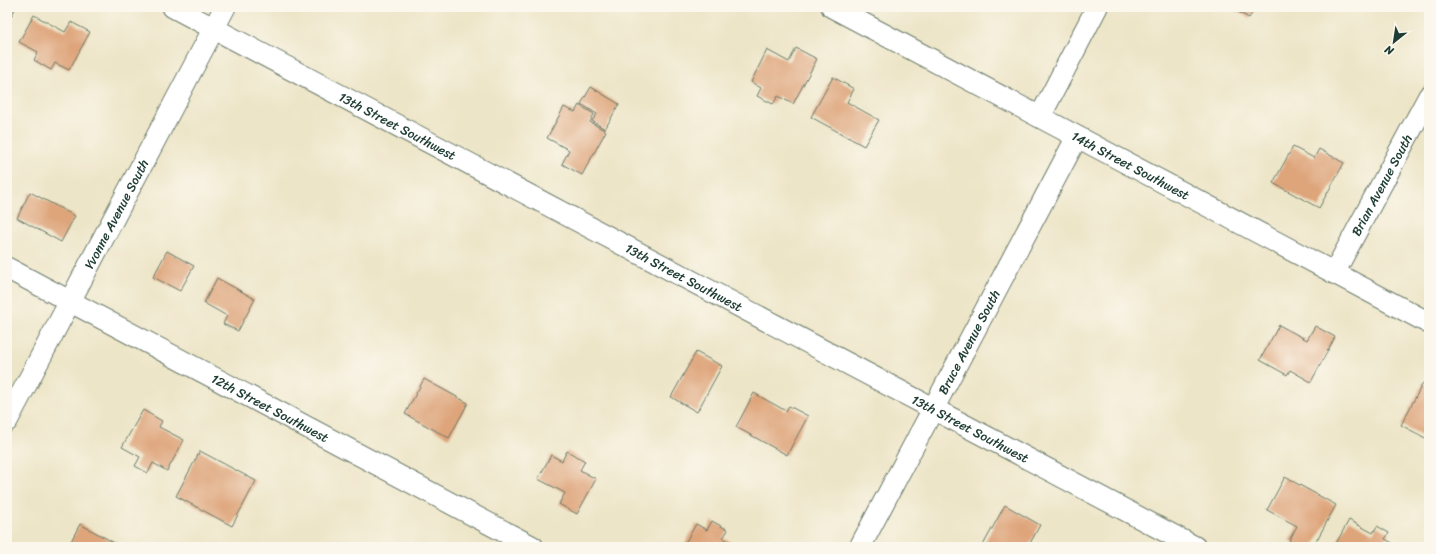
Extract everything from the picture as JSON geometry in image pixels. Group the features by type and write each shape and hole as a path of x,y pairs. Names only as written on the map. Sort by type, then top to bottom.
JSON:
{"street":[{"name":"13th Street Southwest","path":"173,7 1195,547"},
{"name":"Yvonne Avenue South","path":"7,421 225,7"},
{"name":"14th Street Southwest","path":"832,7 1429,324"},
{"path":"1040,117 1097,7"},
{"name":"Brian Avenue South","path":"1334,274 1429,96"},
{"name":"Bruce Avenue South","path":"860,547 1077,137"},
{"name":"12th Street Southwest","path":"7,268 533,547"}],"building":[{"path":"7,7 16,7 7,24"},
{"path":"1229,7 1256,7 1249,18"},
{"path":"34,15 65,32 71,22 90,32 69,70 55,63 51,70 34,60 38,52 19,42"},
{"path":"796,48 817,59 793,104 778,96 773,104 757,96 761,88 751,82 767,50 789,62"},
{"path":"833,77 854,89 847,102 879,120 864,146 811,117"},
{"path":"591,87 619,104 605,129 592,121 597,114 581,104"},
{"path":"579,105 594,114 590,122 606,131 582,175 562,164 569,150 547,138 564,107 575,112"},
{"path":"1293,147 1314,158 1319,149 1344,163 1319,208 1273,183"},
{"path":"30,192 75,216 61,242 17,218"},
{"path":"167,251 194,266 180,291 153,277"},
{"path":"217,278 255,299 238,331 223,324 227,316 204,303"},
{"path":"1279,325 1307,340 1315,326 1335,337 1311,382 1290,370 1287,375 1260,360"},
{"path":"696,352 722,366 697,412 671,397"},
{"path":"424,379 468,403 449,438 405,414"},
{"path":"1423,383 1429,386 1429,440 1401,425"},
{"path":"754,393 786,411 789,406 808,416 787,455 736,427"},
{"path":"143,410 162,421 159,427 184,440 167,471 153,463 148,473 135,466 140,457 122,447"},
{"path":"200,451 256,481 232,526 176,496"},
{"path":"567,451 585,461 580,470 596,479 577,514 559,504 565,493 538,479 551,455 562,461"},
{"path":"1285,477 1336,505 1313,547 1299,547 1289,541 1297,526 1267,510"},
{"path":"1005,505 1040,525 1028,547 982,547"},
{"path":"1349,520 1373,533 1377,526 1389,533 1385,539 1398,546 1334,547"},
{"path":"712,521 728,530 723,538 740,547 683,547 696,524 707,530"},
{"path":"80,524 122,547 68,547"}]}
